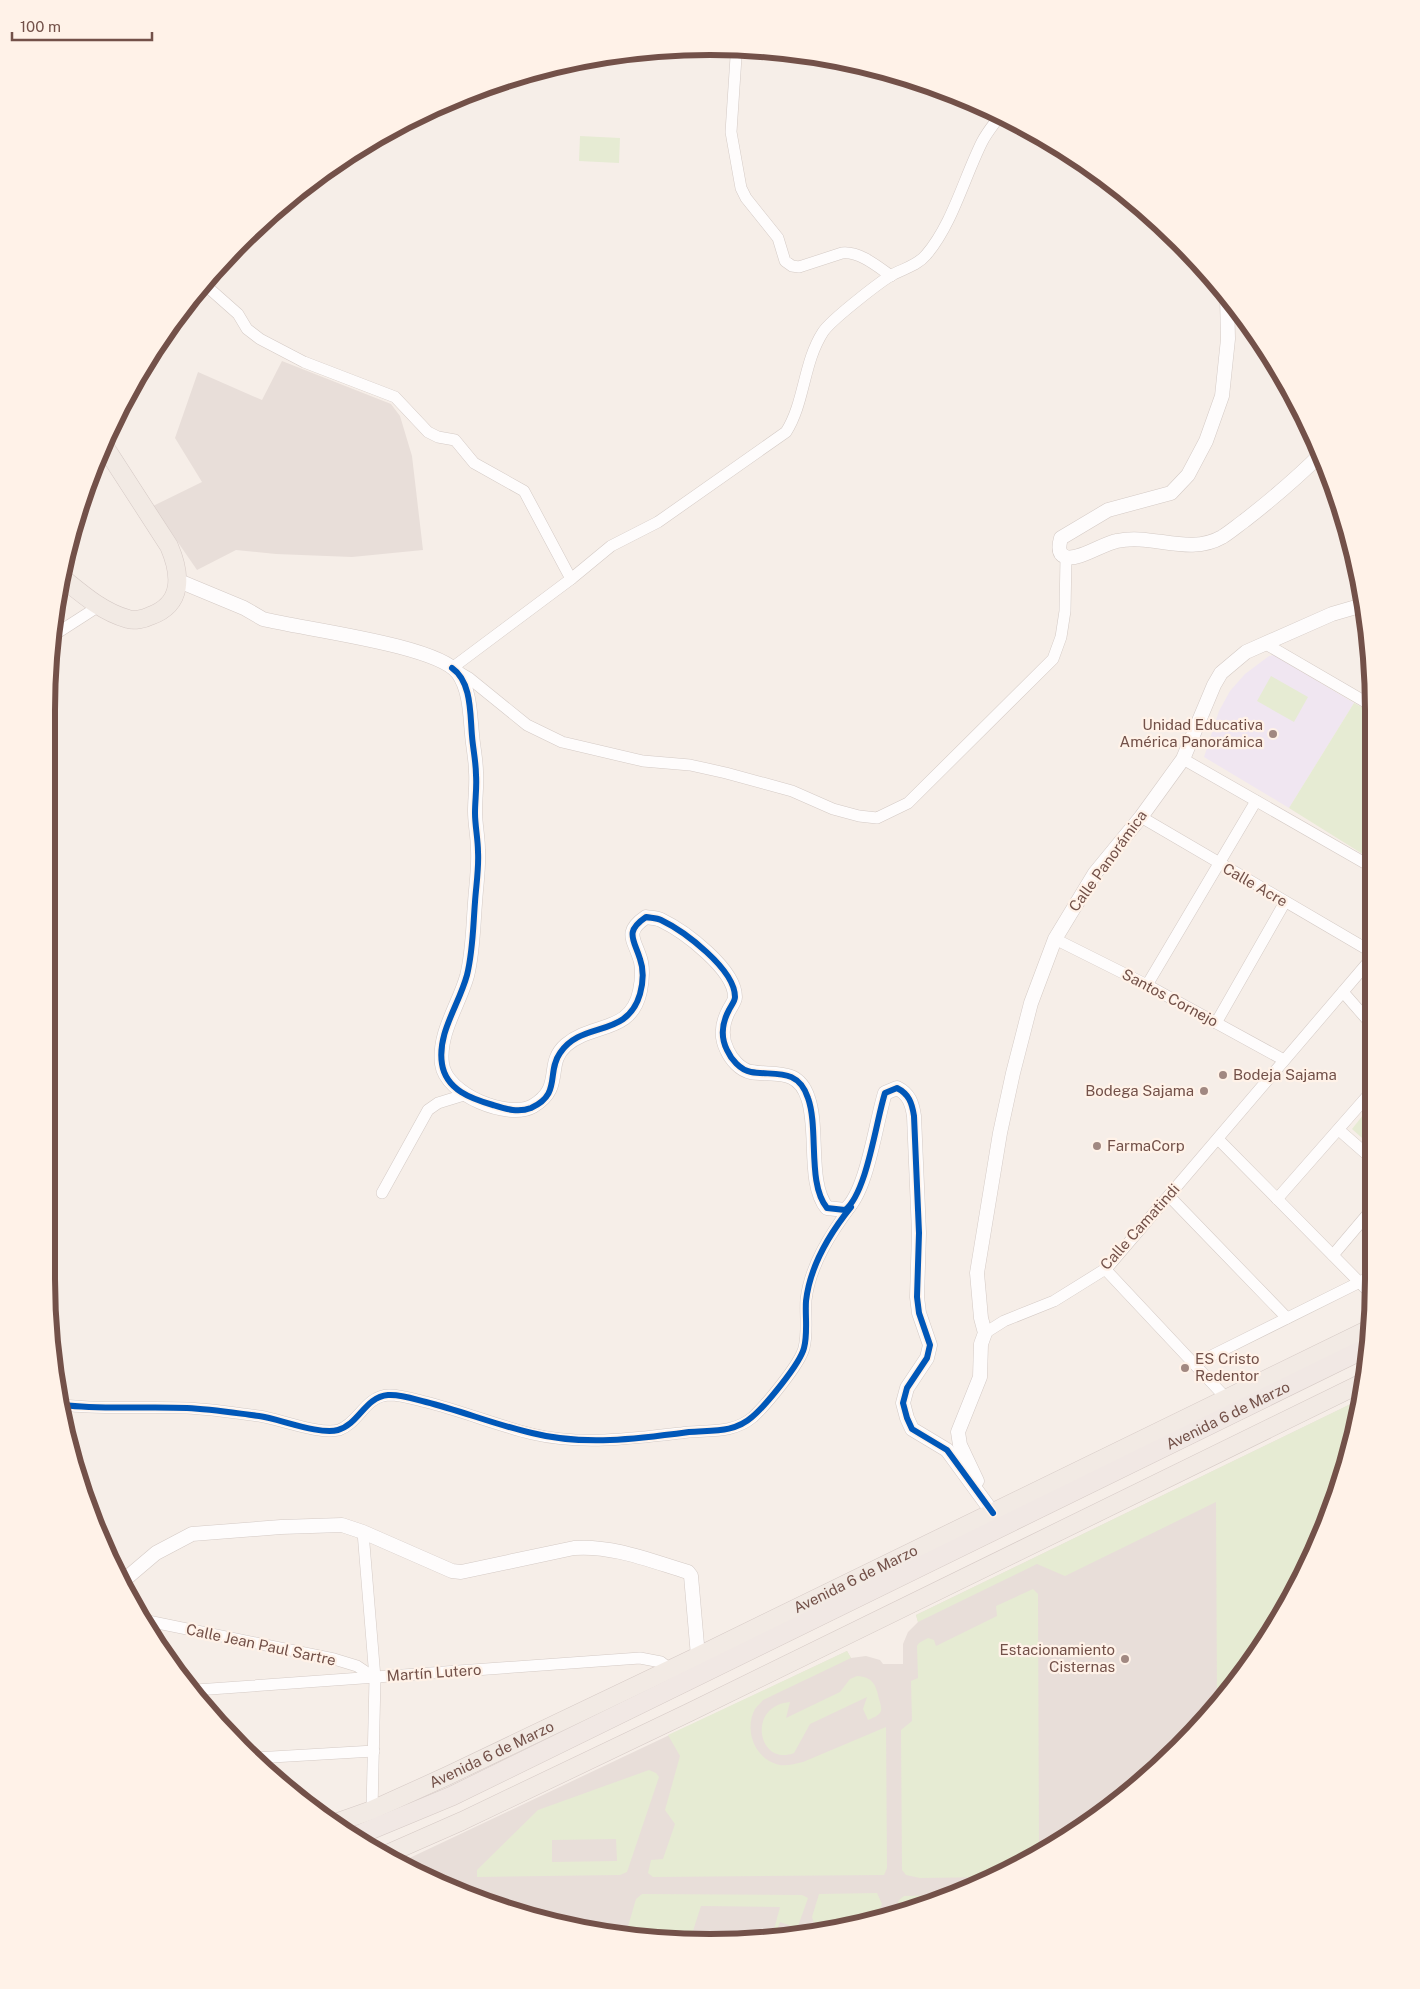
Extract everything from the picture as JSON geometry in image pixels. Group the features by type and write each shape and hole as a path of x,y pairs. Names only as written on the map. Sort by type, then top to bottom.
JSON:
{"highway":[{"name":"Avenida 6 de Marzo","path":"362,1834 452,1796 1361,1351"},
{"name":"Avenida 6 de Marzo","path":"372,1840 456,1805 1359,1366"}],"main road":[{"path":"68,582 99,606 130,620 147,618 161,612 176,595 179,581 174,558 169,546 108,452"},
{"name":"Avenida 6 de Marzo","path":"341,1821 372,1810 447,1776 698,1656 1363,1332"},
{"name":"Avenida 6 de Marzo","path":"393,1852 462,1821 690,1712 1355,1386"}],"street":[{"path":"736,57 731,132 741,188 746,198 778,238 785,261 792,266 799,267 849,252 856,254 890,276"},
{"path":"454,670 611,546 658,522 786,432 793,422 810,361 824,330 890,276 925,257 939,237 983,141 996,121"},
{"path":"209,288 238,314 247,328 260,339 304,362 394,397 428,432 438,437 455,440 474,463 524,490 571,579"},
{"path":"1227,308 1228,339 1222,396 1206,441 1188,474 1170,493 1108,510 1061,538 1058,546 1060,552 1066,557 1076,557 1117,541 1133,540 1174,544 1206,543 1222,537 1261,507 1315,460"},
{"path":"179,581 244,608 263,619 403,647 443,663 469,678 526,725 562,742 643,761 690,765 726,773 792,791 833,809 877,818 908,804 1054,659 1061,637 1065,611 1066,557"},
{"path":"60,631 99,606"},
{"name":"Calle Panorámica","path":"985,1334 981,1318 977,1273 1000,1133 1031,1003 1055,939 1095,873 1141,817 1183,759 1214,685 1221,673 1246,652 1264,643 1332,614 1356,607"},
{"path":"1264,643 1365,702"},
{"path":"454,670 464,686 470,707 476,773 475,814 478,852 473,942 466,976 445,1034 442,1065 448,1080 464,1095 513,1111 530,1108 544,1099 552,1089 558,1055 566,1045 583,1034 623,1021 633,1010 640,993 643,974 633,943 632,932 636,924 646,917 660,919 693,939 722,969 734,986 735,999 724,1020 722,1035 727,1050 738,1066 750,1072 778,1073 791,1077 801,1085 808,1098 814,1129 818,1192 827,1208 845,1210 852,1204"},
{"path":"1183,759 1365,863"},
{"path":"1147,985 1256,801"},
{"name":"Calle Acre","path":"1141,817 1365,948"},
{"path":"1216,1023 1285,902"},
{"name":"Santos Cornejo","path":"1055,939 1147,985 1284,1060"},
{"name":"Calle Camatindi","path":"985,1334 1004,1321 1054,1301 1105,1268 1169,1196 1365,966"},
{"path":"1343,992 1365,1018"},
{"path":"68,1406 87,1408 188,1408 271,1418 319,1430 338,1430 353,1420 370,1402 388,1395 402,1396 433,1404 530,1433 589,1441 733,1428 754,1416 800,1358 804,1348 806,1299 812,1275 831,1232 852,1204 866,1169 885,1093 897,1088 908,1097 914,1116 919,1233 917,1297 919,1313 930,1345 927,1358 907,1388 904,1403 906,1418 912,1429 947,1450 993,1513"},
{"path":"382,1193 428,1110 438,1103 464,1095"},
{"path":"1277,1199 1365,1099"},
{"path":"1339,1130 1365,1153"},
{"path":"1218,1139 1365,1287"},
{"path":"1169,1196 1287,1318"},
{"path":"1333,1255 1365,1217"},
{"path":"1105,1268 1227,1399"},
{"path":"1194,1364 1365,1280"},
{"path":"985,1334 981,1344 980,1377 958,1432 960,1445 993,1513"},
{"path":"127,1577 156,1553 192,1534 281,1527 342,1525 363,1532 452,1572 461,1572 574,1548 609,1549 688,1572 691,1576 698,1656"},
{"path":"363,1532 375,1678 372,1810"},
{"name":"Calle Jean Paul Sartre","path":"152,1622 334,1659 357,1666 375,1678"},
{"name":"Martín Lutero","path":"200,1690 640,1658 661,1662 670,1669"},
{"path":"264,1757 374,1751"}],"shaded area":[{"path":"282,361 391,404 400,416 412,456 423,550 352,557 276,554 236,550 197,570 153,506 202,482 175,438 198,372 262,400"},
{"name":"Unidad Educativa América Panorámica","path":"1274,655 1354,703 1289,808 1204,757 1219,711 1230,691 1245,674 1269,656"},
{"path":"1353,1403 1343,1449 1315,1530 1277,1607 1255,1643 1230,1678 1173,1742 1109,1799 1074,1824 1000,1866 961,1884 880,1912 795,1928 753,1933 710,1934 667,1933 625,1928 540,1912 459,1884 407,1859 847,1651 851,1658 866,1656 880,1660 883,1664 903,1664 903,1644 908,1632 918,1622 916,1615"}],"green space":[{"path":"580,136 620,138 619,163 579,161"},
{"path":"1271,676 1308,697 1294,722 1257,701"},
{"path":"1354,703 1365,709 1365,856 1289,808"},
{"path":"1365,1113 1365,1141 1352,1129"},
{"path":"1353,1403 1343,1449 1330,1490 1315,1530 1297,1569 1255,1643 1217,1693 1216,1502 1065,1576 1037,1564 918,1622 916,1615"},
{"path":"1033,1589 1038,1594 1039,1845 976,1877 920,1878 906,1875 902,1870 901,1730 912,1721 911,1681 918,1678 917,1646 928,1638 934,1640 936,1646 997,1616 996,1606"},
{"path":"847,1651 851,1658 763,1700 755,1709 752,1717 751,1733 757,1749 762,1755 776,1764 786,1765 803,1762 886,1727 887,1868 884,1875 653,1877 648,1873 651,1860 663,1859 675,1824 665,1810 680,1756 668,1735"},
{"path":"857,1676 867,1678 875,1686 881,1708 877,1716 868,1720 863,1709 867,1697 810,1724 794,1753 782,1755 772,1752 765,1744 762,1724 767,1714 776,1706 790,1702 786,1718 840,1692 850,1679"},
{"path":"649,1770 656,1773 659,1777 627,1872 620,1875 477,1877 477,1870 538,1810","holes":["616,1839 617,1861 552,1862 552,1840"]},
{"path":"877,1893 882,1904 878,1912 818,1924 814,1923 812,1917 819,1894"},
{"path":"642,1894 802,1895 808,1898 797,1928 794,1928 780,1922 777,1930 774,1931 780,1907 701,1906 692,1934 628,1928 636,1899"},
{"path":"930,1895 897,1907 899,1900 904,1896"}],"cycle path":[{"path":"452,668 463,681 469,699 476,770 475,813 478,871 469,966 446,1030 441,1053 444,1073 449,1081 454,1087 469,1096 507,1109 531,1108 541,1102 550,1090 556,1061 569,1043 580,1036 615,1024 625,1018 634,1008 640,994 643,976 641,963 632,936 635,927 646,917 656,918 671,925 695,942 718,963 727,975 733,986 735,997 725,1020 723,1035 727,1050 736,1064 751,1072 792,1077 804,1088 808,1098 813,1125 817,1185 821,1198 827,1208 845,1210 853,1201 865,1173 885,1093 897,1088 901,1090 909,1099 914,1116 919,1233 917,1297 919,1313 930,1345 927,1358 907,1388 903,1403 912,1429 947,1450 993,1513"},
{"path":"68,1405 205,1409 259,1416 310,1429 330,1431 345,1427 373,1400 393,1395 407,1397 519,1430 571,1439 630,1439 722,1430 738,1426 758,1412 773,1395 801,1355 805,1342 808,1288 816,1263 829,1239 851,1207"}],"place":[{"name":"Unidad Educativa América Panorámica","path":"1273,734"},
{"name":"Bodeja Sajama","path":"1223,1075"},
{"name":"Bodega Sajama","path":"1204,1091"},
{"name":"FarmaCorp","path":"1097,1146"},
{"name":"ES Cristo Redentor","path":"1185,1368"},
{"name":"Estacionamiento Cisternas","path":"1125,1659"}]}
